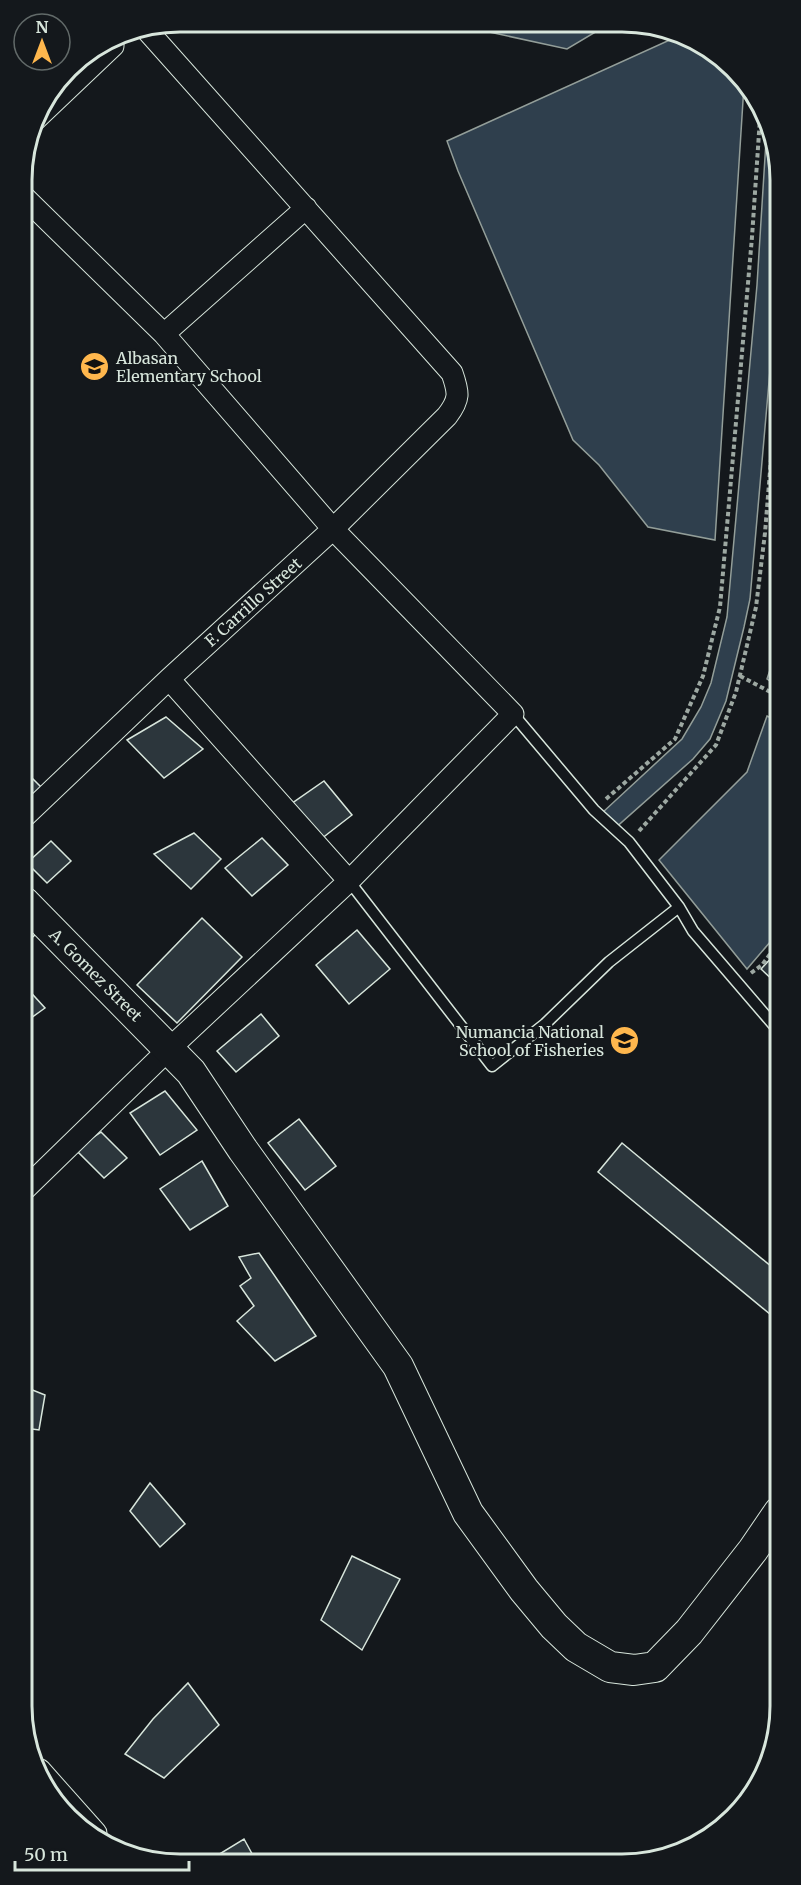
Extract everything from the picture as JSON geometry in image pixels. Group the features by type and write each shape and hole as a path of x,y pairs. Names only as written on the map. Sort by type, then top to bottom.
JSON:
{"street":[{"path":"150,34 306,208 164,334"},
{"path":"51,105 109,49"},
{"path":"32,205 164,334 333,528 513,714 349,881 169,1049 32,1182"},
{"name":"F. Carrillo Street","path":"32,809 333,528 447,416 455,405 458,390 452,373 306,208"},
{"path":"169,679 349,881"},
{"name":"A. Gomez Street","path":"32,910 191,1072 243,1150 398,1366 468,1513 524,1590 554,1626 576,1647 610,1667 634,1670 655,1667 689,1632 769,1526"},
{"path":"58,1790 81,1816"}],"lane":[{"path":"513,714 594,810 629,842 679,906 693,931 769,1021"},
{"path":"349,881 492,1066 545,1024 609,962 679,906"}],"path":[{"path":"594,810 675,739 703,676 720,607 760,129"},
{"path":"629,842 716,745 736,692 756,607 770,474"},
{"path":"740,676 770,692"},
{"path":"736,983 762,965 769,955"}],"water":[{"path":"489,32 596,32 567,49"},
{"path":"669,40 696,51 712,62 743,95 715,540 648,527 599,465 573,440 447,141"},
{"path":"766,148 770,179 770,372 750,599 744,627 726,701 710,739 693,759 614,829 603,812 682,739 701,707 711,683 727,617 757,285"},
{"path":"767,716 770,717 770,943 747,969 659,860 747,772"}],"building":[{"path":"166,717 203,749 164,778 127,740"},
{"path":"32,778 43,789 32,800"},
{"path":"324,781 352,815 321,839 291,804"},
{"path":"194,833 221,859 191,889 154,854"},
{"path":"262,838 288,865 252,896 225,868"},
{"path":"51,841 71,861 47,883 32,868 32,858"},
{"path":"202,918 242,957 177,1023 137,985"},
{"path":"357,930 390,969 349,1004 316,965"},
{"path":"769,960 769,977 761,969"},
{"path":"32,994 45,1008 32,1017"},
{"path":"261,1014 279,1036 236,1072 217,1051"},
{"path":"165,1091 197,1130 160,1155 130,1113"},
{"path":"299,1119 336,1166 305,1190 268,1143"},
{"path":"101,1132 127,1158 104,1178 75,1149"},
{"path":"622,1143 769,1265 769,1314 598,1172"},
{"path":"202,1161 228,1206 190,1230 160,1189"},
{"path":"259,1253 316,1336 275,1361 237,1321 254,1306 240,1286 251,1278 239,1257"},
{"path":"32,1390 45,1395 39,1430 32,1429"},
{"path":"150,1483 185,1524 160,1547 130,1511"},
{"path":"352,1556 400,1579 362,1650 321,1620"},
{"path":"188,1683 219,1725 164,1778 125,1754 153,1719"},
{"path":"244,1839 252,1854 219,1854"}],"place":[{"name":"Albasan Elementary School","path":"95,367"},
{"name":"Numancia National School of Fisheries","path":"625,1041"}]}
